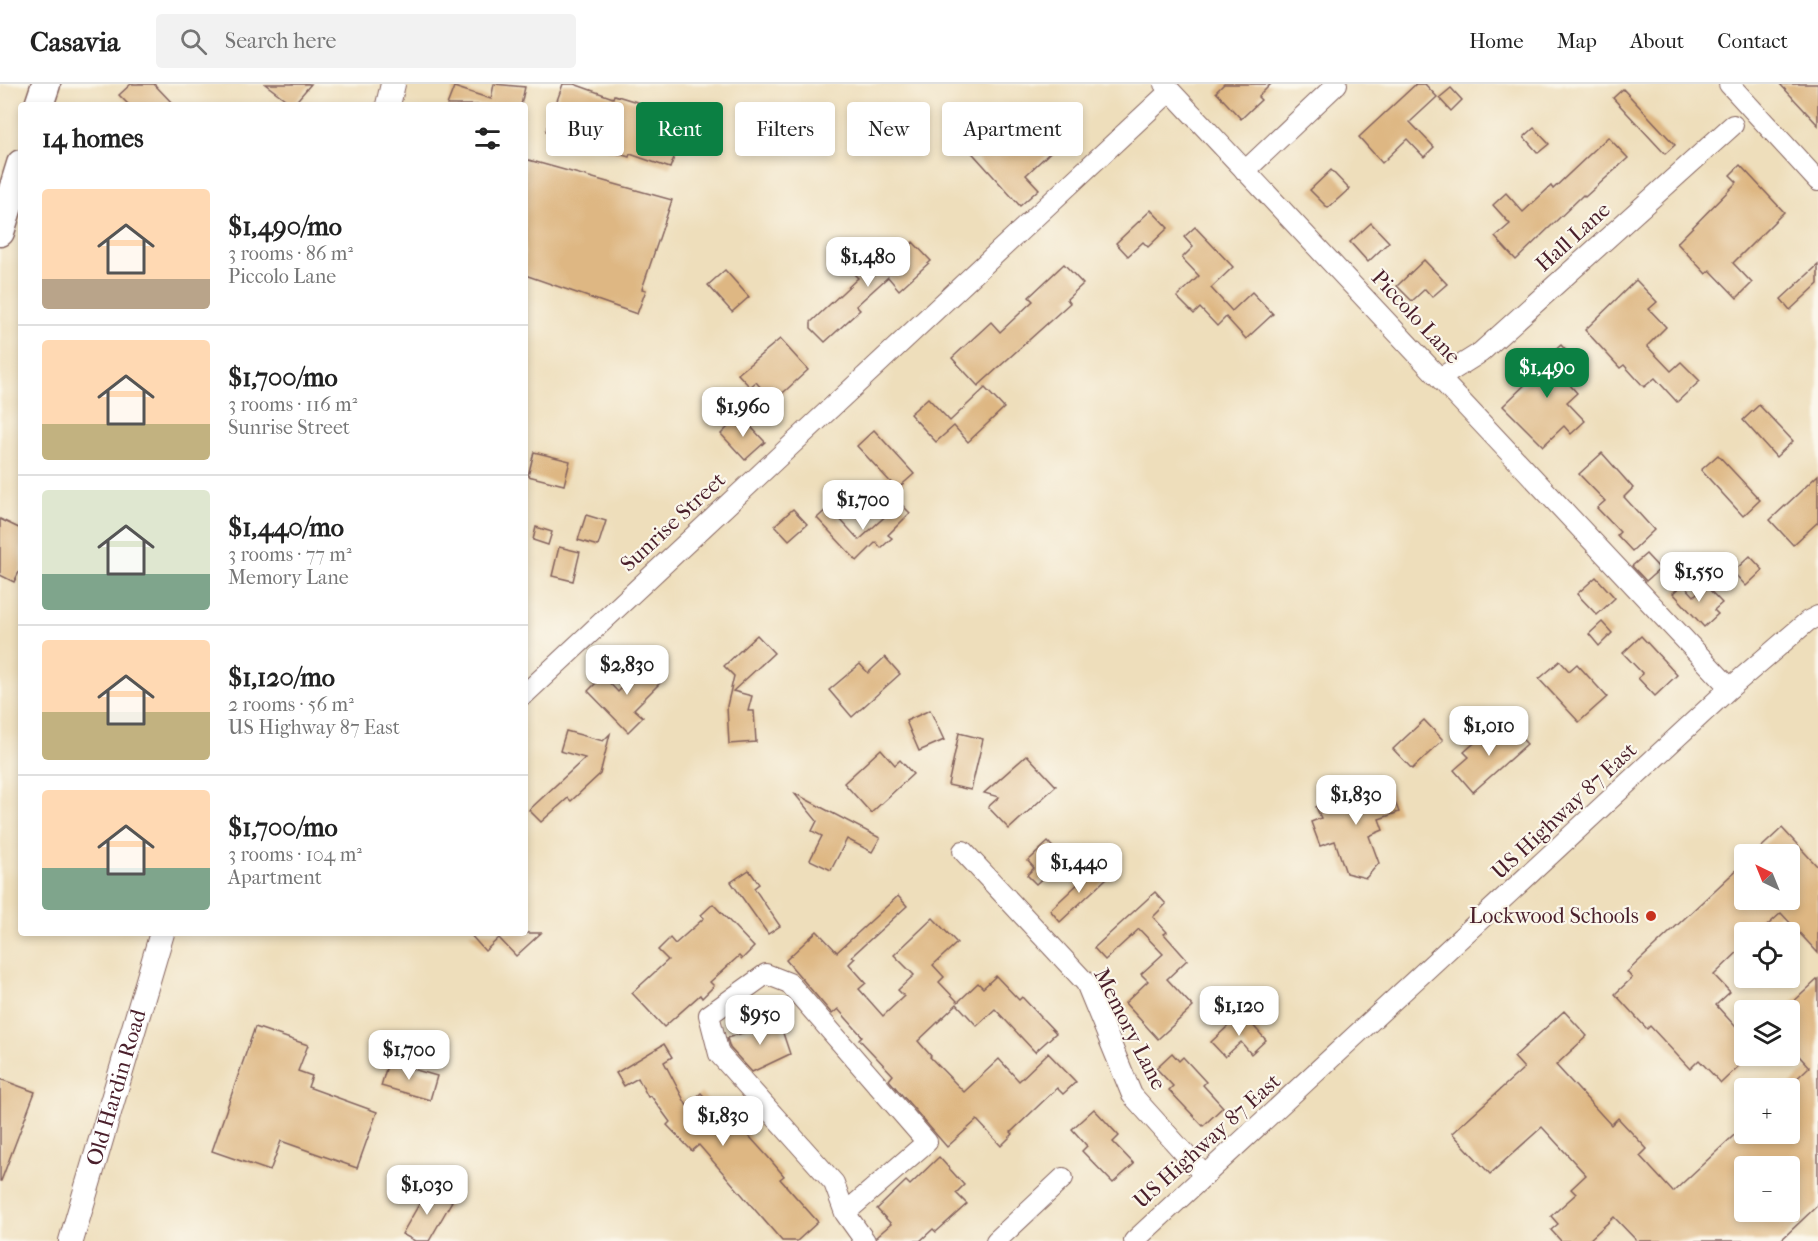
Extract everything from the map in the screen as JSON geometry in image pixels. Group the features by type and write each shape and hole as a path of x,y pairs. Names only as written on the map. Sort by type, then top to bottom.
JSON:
{"highway":[{"path":"40,102 46,84"},
{"path":"0,232 18,174"}],"main road":[{"path":"389,102 393,84"},
{"name":"Old Hardin Road","path":"71,1241 161,936"}],"street":[{"path":"1245,171 1337,84"},
{"path":"1729,84 1818,181"},
{"name":"Piccolo Lane","path":"1167,87 1730,688"},
{"name":"Sunrise Street","path":"528,691 1167,87"},
{"name":"Hall Lane","path":"1440,378 1480,353 1733,125"},
{"name":"US Highway 87 East","path":"1134,1241 1730,688 1815,616"},
{"name":"Memory Lane","path":"963,851 1086,983 1131,1095 1205,1176"},
{"path":"845,1213 927,1142 789,983 766,974 709,1015 719,1054 834,1183 845,1213 865,1241"},
{"path":"996,1241 1063,1178"}],"building":[{"path":"131,84 154,84 171,102 126,102 119,95"},
{"path":"265,84 311,84 296,102 289,102"},
{"path":"494,84 525,87 522,102 448,102 454,87 491,99"},
{"path":"563,84 574,84 613,98 614,95 637,102 636,156 675,156 670,168 630,154 629,157 624,155 624,102 556,102"},
{"path":"1224,84 1271,84 1258,97 1261,100 1241,119 1216,92"},
{"path":"1416,84 1425,84 1437,97 1410,122 1434,147 1424,157 1407,139 1382,163 1359,137"},
{"path":"1780,84 1818,84 1818,125"},
{"path":"1451,88 1462,100 1451,111 1439,98"},
{"path":"1623,89 1675,145 1665,154 1613,98"},
{"path":"1534,128 1549,144 1538,153 1524,137"},
{"path":"1608,137 1628,158 1585,197 1583,195 1516,260 1495,237 1510,224 1493,205 1506,193 1523,212 1551,186 1553,189"},
{"path":"975,156 1046,156 1026,175 1039,189 1020,206"},
{"path":"528,160 672,200 642,289 646,290 637,314 528,276"},
{"path":"1740,165 1784,212 1733,263 1752,283 1737,298 1710,270 1706,274 1677,243 1737,182 1730,175"},
{"path":"1331,170 1349,189 1328,208 1310,190"},
{"path":"1151,210 1168,228 1148,247 1143,242 1128,256 1116,243"},
{"path":"1371,223 1389,242 1368,262 1350,242"},
{"path":"1195,227 1233,267 1211,288 1232,311 1252,292 1273,314 1246,339 1226,317 1217,326 1200,308 1194,314 1177,297 1199,276 1182,258 1193,247 1184,237"},
{"path":"913,242 931,261 899,290 888,277 856,306 860,310 825,342 811,328 811,322 858,278 850,270 868,253 883,270"},
{"path":"1424,260 1447,284 1432,297 1425,289 1412,301 1397,286"},
{"path":"1064,264 1083,284 1067,299 1070,303 978,386 952,358 991,322 1000,332 1033,301 1029,297"},
{"path":"1818,265 1818,284 1790,310 1781,299"},
{"path":"725,270 749,297 732,312 708,285"},
{"path":"1636,280 1657,302 1649,309 1666,327 1647,346 1671,371 1681,362 1700,381 1677,402 1655,378 1644,387 1624,365 1620,368 1585,330"},
{"path":"780,339 808,370 773,402 756,382 750,387 738,374"},
{"path":"1561,345 1577,363 1562,376 1577,393 1567,402 1585,421 1571,434 1564,426 1543,446 1503,406 1535,375 1532,370"},
{"path":"985,388 1004,408 968,442 954,426 936,442 910,414 928,398 950,421"},
{"path":"1759,405 1793,441 1776,457 1743,420"},
{"path":"740,415 765,442 745,460 721,434"},
{"path":"874,430 914,474 897,489 857,446"},
{"path":"534,452 570,461 564,485 528,476"},
{"path":"1602,453 1633,488 1624,497 1654,530 1632,551 1617,535 1620,532 1597,508 1605,501 1579,474"},
{"path":"1718,455 1760,500 1743,516 1701,470"},
{"path":"1818,475 1818,522 1793,545 1770,520"},
{"path":"900,503 910,513 888,535 892,538 881,548 876,542 857,561 817,518 829,507 859,540"},
{"path":"793,509 807,524 789,540 775,525"},
{"path":"586,515 606,521 598,546 578,540"},
{"path":"0,519 18,528 18,574 14,582 0,575"},
{"path":"536,527 552,532 548,545 533,540"},
{"path":"559,547 580,552 573,581 552,576"},
{"path":"1646,554 1660,569 1646,581 1632,566"},
{"path":"1750,556 1763,570 1746,586 1733,572"},
{"path":"1596,577 1615,598 1597,615 1577,594"},
{"path":"1683,584 1694,596 1705,585 1722,603 1714,610 1718,614 1704,627 1673,593"},
{"path":"1602,622 1612,633 1599,646 1589,634"},
{"path":"757,635 774,653 733,691 752,696 748,711 754,711 756,742 729,744 727,706 734,676 724,666"},
{"path":"1641,636 1677,675 1655,696 1638,678 1643,674 1623,653"},
{"path":"885,657 900,674 852,717 829,690 860,664 868,673"},
{"path":"1560,661 1569,671 1577,664 1607,697 1579,722 1539,679"},
{"path":"648,662 664,679 634,709 643,717 628,732 588,691 603,676 618,692"},
{"path":"930,710 944,740 919,751 906,721"},
{"path":"1424,720 1443,740 1412,769 1393,749"},
{"path":"1508,724 1527,744 1473,792 1454,770 1469,757 1464,752 1479,739 1485,745"},
{"path":"566,731 603,741 610,734 600,774 571,801 568,798 541,822 529,810 585,758 560,751"},
{"path":"959,733 983,739 971,790 948,785"},
{"path":"881,749 895,765 900,760 913,774 871,813 844,783"},
{"path":"1027,755 1056,786 1009,829 988,807 999,797 984,793"},
{"path":"1387,781 1399,812 1379,819 1383,830 1369,836 1379,863 1366,878 1346,873 1335,841 1320,846 1311,822 1321,818 1316,807"},
{"path":"794,793 880,838 872,852 847,839 831,870 810,860 822,836 812,831 817,821"},
{"path":"1782,828 1797,844 1765,844"},
{"path":"1048,842 1064,859 1036,884 1027,875 1034,868 1028,861"},
{"path":"1800,848 1818,867 1818,953 1800,934 1800,922 1789,922 1781,913 1771,922 1734,922 1734,956 1714,975 1730,992 1716,1005 1734,1025 1734,1066 1739,1066 1721,1083 1699,1060 1690,1069 1650,1026 1647,1029 1615,994 1632,978 1627,972 1734,872 1734,910 1800,910"},
{"path":"1097,866 1108,877 1060,922 1050,910"},
{"path":"749,870 759,884 754,888 780,926 768,934 731,882"},
{"path":"1155,892 1166,904 1153,917 1167,932 1164,934 1187,960 1167,979 1193,1007 1158,1039 1125,1003 1148,981 1141,974 1163,954 1139,929 1105,960 1094,948"},
{"path":"898,896 907,906 852,956 855,958 849,964 866,983 859,989 883,1016 904,996 898,990 914,975 894,955 933,918 957,943 933,965 944,977 939,982 958,1002 978,983 983,988 996,976 1019,1000 1022,997 1056,1033 1035,1052 995,1009 977,1026 957,1004 918,1041 930,1057 964,1092 999,1059 1019,1081 1048,1053 1076,1082 1063,1094 1057,1088 1011,1132 1013,1134 1001,1146 977,1120 947,1147 889,1080 893,1075 859,1039 862,1036 838,1009 832,1014 786,960 817,931 837,952"},
{"path":"713,904 754,947 742,959 739,956 710,982 714,986 702,998 700,995 664,1027 632,993 668,960 658,950 670,938 675,944 704,918 701,915"},
{"path":"528,933 541,933 516,956 499,938 485,951 472,936 528,936"},
{"path":"1818,979 1818,1205 1780,1241 1637,1241 1614,1217 1588,1241 1561,1241 1551,1230 1558,1224 1551,1216 1576,1194 1571,1189 1586,1175 1542,1127 1490,1174 1452,1133 1524,1068 1514,1057 1564,1011 1587,1036 1556,1065 1611,1125 1618,1118 1647,1149 1640,1156 1673,1192 1734,1135 1734,1144 1800,1144 1800,1078 1797,1078 1809,1067 1800,1057 1800,1000 1795,1000"},
{"path":"1242,1013 1266,1040 1251,1054 1241,1042 1225,1057 1211,1042"},
{"path":"779,1021 790,1054 752,1072 730,1048 727,1038"},
{"path":"255,1027 308,1045 298,1071 312,1076 308,1087 377,1112 357,1168 281,1141 270,1171 212,1151"},
{"path":"664,1044 672,1057 664,1062 687,1106 701,1093 717,1110 722,1106 784,1176 780,1179 818,1222 797,1241 782,1241 699,1145 692,1151 667,1125 670,1122 651,1096 648,1097 638,1078 624,1086 616,1073"},
{"path":"1172,1053 1179,1061 1183,1057 1206,1082 1203,1085 1223,1107 1203,1126 1169,1090 1173,1086 1156,1068"},
{"path":"388,1062 437,1076 430,1100 381,1086"},
{"path":"0,1079 35,1092 1,1181 0,1181"},
{"path":"1094,1109 1119,1136 1113,1142 1134,1164 1113,1183 1082,1151 1087,1146 1072,1129"},
{"path":"939,1157 964,1185 956,1193 967,1204 936,1232 933,1229 920,1241 877,1241 876,1237 891,1224 877,1209 906,1181 910,1185"},
{"path":"429,1187 452,1201 429,1241 415,1241 402,1234"}],"place":[{"name":"Lockwood Schools","path":"1651,916"}]}
